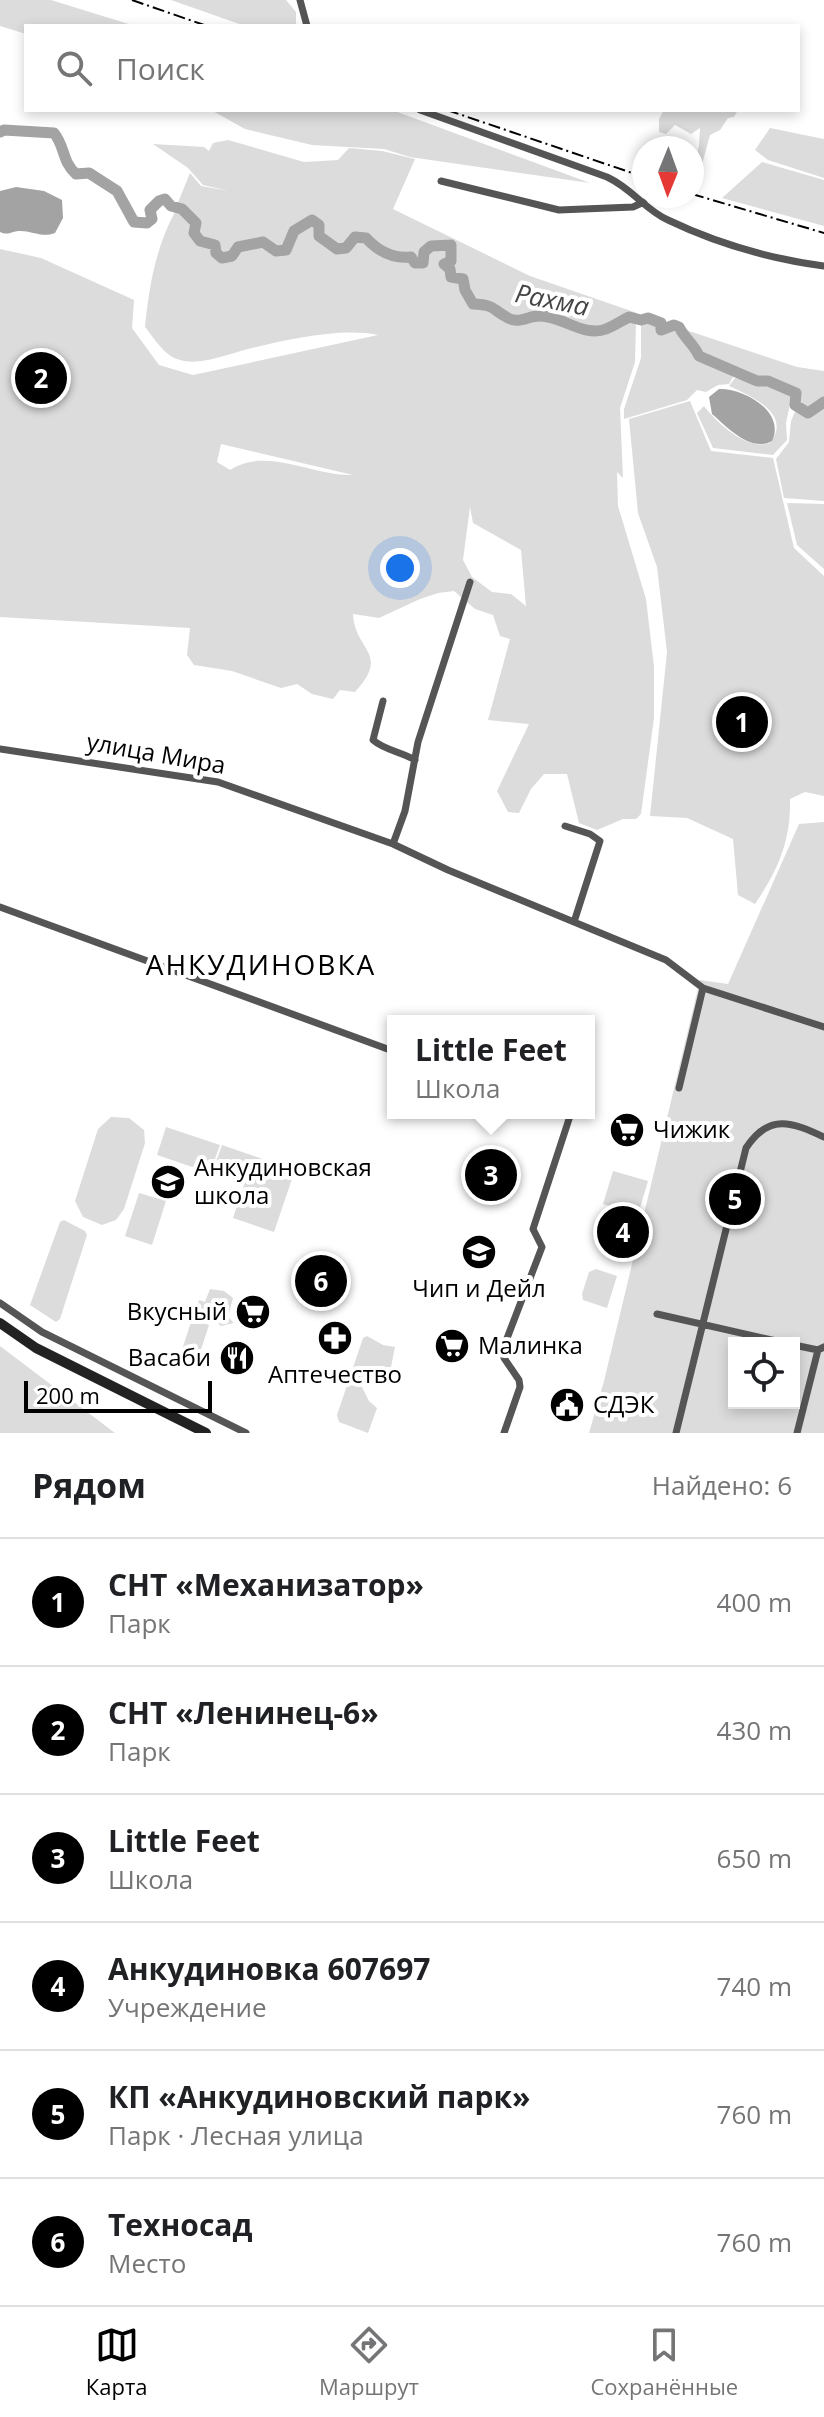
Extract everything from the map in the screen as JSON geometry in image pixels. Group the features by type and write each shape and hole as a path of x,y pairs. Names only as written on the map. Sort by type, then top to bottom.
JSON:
{"street":[{"path":"300,0 306,24"},
{"path":"426,112 607,177 632,191"},
{"path":"441,181 559,210 632,207"},
{"path":"652,208 668,221 751,251 824,266"},
{"path":"393,844 405,811 431,699 470,582"},
{"path":"383,701 373,740 415,760"},
{"name":"улица Мира","path":"0,749 218,782 393,844 666,960 703,988 824,1027"},
{"path":"565,826 590,834 600,841 574,922"},
{"path":"0,907 387,1049"},
{"path":"679,1088 703,988"},
{"path":"504,1433 520,1387 519,1380 504,1358 506,1341 542,1247 533,1229 569,1119"},
{"path":"676,1433 746,1148 754,1136 775,1124 796,1124 824,1137"},
{"path":"0,1303 42,1332 246,1433"},
{"path":"657,1314 759,1337"},
{"path":"0,1323 36,1348 206,1433"},
{"path":"797,1433 821,1349 800,1346"}],"shaded area":[{"path":"0,0 51,0 129,24 24,24 24,33 0,26"},
{"path":"171,0 286,0 296,12 296,24 239,24"},
{"path":"215,112 397,112 590,183 410,157 384,149 312,145 245,129"},
{"path":"663,112 737,112 720,130 710,135 704,157 704,136 700,136 700,128 691,134 675,125 666,134 659,132 659,119"},
{"path":"770,128 824,139 824,178 768,160 755,150"},
{"path":"228,140 304,162 338,160 349,148 382,151 415,159 393,209 530,276 637,313 637,317 591,329 545,313 512,317 490,304 475,302 466,290 465,277 453,275 448,266 453,261 452,243 430,244 421,251 421,261 416,261 411,255 387,251 367,237 354,236 345,246 337,247 321,235 321,223 312,218 292,230 285,247 276,249 260,239 236,245 231,253 223,256 218,252 216,243 196,233 197,221 184,207 177,205 190,173 201,186 229,191 203,185 188,168 153,144 204,147 209,151 213,143"},
{"path":"762,162 824,180 824,226 722,198"},
{"path":"16,187 44,191 62,200 63,218 55,233 0,232 0,191"},
{"path":"176,210 194,223 192,233 199,242 213,247 220,260 234,258 239,249 264,244 273,252 288,252 296,232 312,223 317,226 318,237 336,251 347,250 357,239 365,240 380,252 397,259 410,259 414,265 424,264 426,253 432,249 449,248 450,260 442,265 449,270 450,279 462,280 462,292 472,305 490,306 507,320 525,322 538,317 569,324 586,333 606,332 628,320 636,321 635,362 620,408 623,478 617,472 618,506 646,599 654,667 654,718 641,814 636,819 623,819 597,830 579,823 567,774 544,774 531,789 519,813 508,812 497,791 529,724 488,720 510,639 500,636 493,615 475,609 454,591 420,599 379,618 353,614 355,627 371,660 370,668 355,692 340,690 333,699 312,694 297,684 281,688 232,671 194,665 187,655 190,628 0,617 0,249 41,258 134,300 132,328 159,365 193,375 378,335 347,333 313,336 205,360 188,361 169,355 145,327 154,267","holes":["221,444 353,475 259,461 244,463 230,470 217,462","470,507 473,523 521,550 526,606 511,594 492,592 472,577 463,560"]},
{"path":"648,320 658,325 660,331 674,328 698,358 735,374 729,384 718,385 706,392 697,390 687,400 624,419 624,409 641,358 641,322"},
{"path":"683,329 797,367 824,371 824,399 807,410 798,402 798,391 757,378 701,354"},
{"path":"735,378 778,387 792,395 786,423 787,440 773,455 713,448 697,413 704,406 733,434 752,443 770,443 776,433 773,415 766,407 729,386"},
{"path":"719,389 740,393 760,404 773,420 775,430 772,441 756,444 748,441 712,414 709,397"},
{"path":"690,401 711,451 773,458 794,548 824,576 824,796 805,792 790,799 782,854 755,904 738,895 733,839 687,818 650,816 667,652 657,567 638,513 629,419"},
{"path":"824,406 824,501 784,498 776,459 789,442 791,421 796,409 809,415"},
{"path":"787,503 824,504 824,569 797,545"},
{"path":"824,822 824,1433 589,1433 700,980 728,984 799,824"},
{"path":"111,1117 129,1118 144,1130 145,1143 124,1209 116,1220 102,1225 83,1217 75,1201 98,1129"},
{"path":"166,1127 220,1145 210,1173 157,1155"},
{"path":"222,1145 295,1170 274,1232 233,1218 246,1179 214,1167"},
{"path":"613,1171 648,1181 638,1215 603,1204"},
{"path":"139,1193 166,1201 152,1245 125,1236"},
{"path":"64,1220 87,1235 60,1319 56,1322 30,1305 60,1222"},
{"path":"596,1269 617,1276 607,1308 583,1300 589,1272"},
{"path":"210,1289 224,1291 233,1298 228,1317 234,1323 221,1326 207,1315 193,1316 199,1300 205,1302"},
{"path":"192,1319 209,1325 196,1365 179,1359"},
{"path":"367,1336 383,1345 395,1347 391,1367 385,1367 374,1378 367,1377 360,1383 369,1401 377,1408 368,1433 339,1422 337,1415 363,1338"},
{"path":"0,1346 115,1433 0,1433"}],"waterway":[{"name":"Рахма","path":"0,132 54,133 71,169 76,174 89,173 117,191 134,222 147,223 152,219 150,210 165,199 171,206 182,209 196,223 194,233 200,241 215,245 216,253 222,258 232,256 238,247 263,242 276,251 286,250 294,231 312,220 319,225 319,236 337,249 346,248 355,237 366,238 386,253 411,257 415,263 423,263 424,252 431,246 451,245 451,261 444,264 450,269 451,277 463,279 473,304 490,306 512,320 547,317 589,331 606,329 629,317 648,318 661,323 661,330 674,325 679,327 699,356 757,381 768,381 796,393 795,405 808,413 824,402"}],"railway":[{"path":"132,0 201,24"},
{"path":"453,112 632,173"},
{"path":"704,198 824,233"}],"place":[{"name":"СНТ «Ленинец-6»","path":"41,378"},
{"name":"СНТ «Механизатор»","path":"742,722"},
{"name":"Чижик","path":"627,1130"},
{"name":"Little Feet","path":"491,1175"},
{"name":"Анкудиновская школа","path":"168,1182"},
{"name":"КП «Анкудиновский парк»","path":"735,1199"},
{"name":"Анкудиновка 607697","path":"623,1232"},
{"name":"Чип и Дейл","path":"479,1252"},
{"name":"Техносад","path":"321,1281"},
{"name":"Вкусный","path":"253,1312"},
{"name":"Аптечество","path":"335,1338"},
{"name":"Малинка","path":"452,1346"},
{"name":"Васаби","path":"237,1358"},
{"name":"СДЭК","path":"567,1405"}],"district":[{"name":"АНКУДИНОВКА","path":"261,965"}]}
